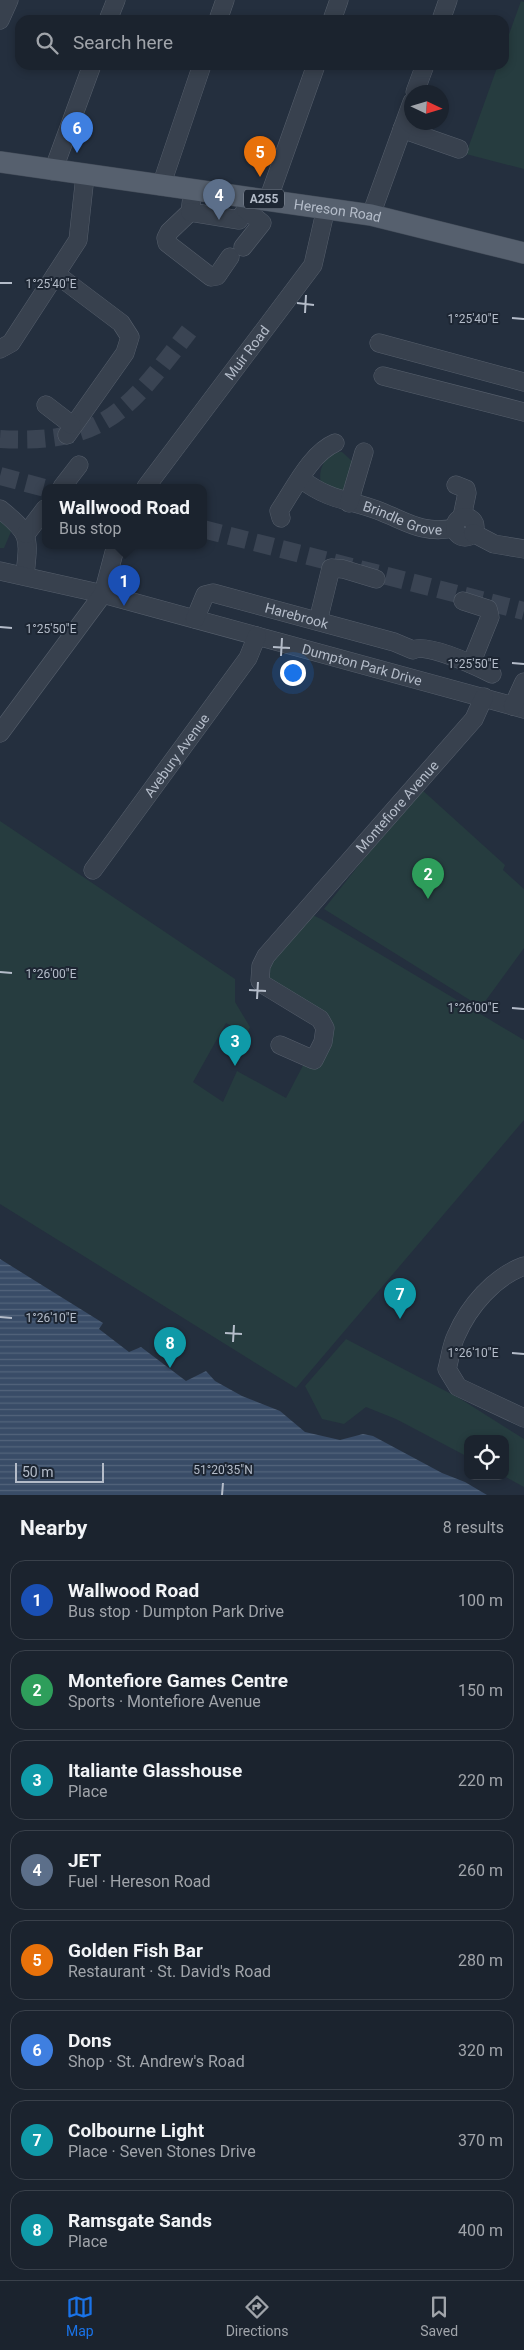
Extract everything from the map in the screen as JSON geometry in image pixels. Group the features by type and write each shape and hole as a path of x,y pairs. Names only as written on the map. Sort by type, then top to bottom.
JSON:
{"main road":[{"name":"Hereson Road","path":"0,162 85,176 193,189 256,203 326,208 371,215 524,253"}],"street":[{"path":"0,20 9,0"},
{"path":"110,15 116,0"},
{"path":"220,15 225,0"},
{"path":"334,15 338,0"},
{"path":"443,15 448,0"},
{"path":"53,171 90,70"},
{"path":"161,186 200,70"},
{"path":"190,212 239,220 256,203 314,70"},
{"path":"418,85 423,70"},
{"path":"371,215 404,124"},
{"path":"402,129 459,150"},
{"path":"1,349 11,343 78,240 85,176"},
{"path":"193,189 190,212 169,232 166,238 167,242 211,277 217,276 262,223 256,203"},
{"name":"Muir Road","path":"148,484 313,264 326,208"},
{"path":"46,405 70,430 125,353 130,337 121,322 56,274"},
{"path":"378,343 524,382"},
{"path":"383,376 524,412"},
{"path":"281,518 279,511 316,455 335,443"},
{"name":"Brindle Grove","path":"349,503 364,452"},
{"path":"64,484 79,465"},
{"name":"Brindle Grove","path":"301,479 328,497 381,512 417,528 443,530 458,523 472,520 475,526 474,533 494,544 524,549"},
{"path":"458,523 467,493 462,484"},
{"path":"0,509 15,521 26,534 28,548 25,575"},
{"path":"26,534 42,513"},
{"path":"0,733 103,594 115,549"},
{"path":"318,621 332,568 343,568 376,579"},
{"name":"Dumpton Park Drive","path":"0,571 25,575 103,594 518,707"},
{"name":"Harebrook","path":"195,619 204,595 212,593 394,642 413,650 418,648 471,664 492,674"},
{"path":"463,601 488,609 490,617 471,664"},
{"name":"Avebury Avenue","path":"93,870 248,658 257,636"},
{"path":"403,676 413,650"},
{"path":"518,707 524,682"},
{"name":"Montefiore Avenue","path":"280,1045 314,1060 326,1028 320,1019 264,985 260,980 261,966 266,956 474,719 484,697"},
{"path":"524,1266 513,1270 482,1294 456,1336 447,1369 458,1387 524,1418"}],"green space":[{"path":"521,1 524,2 524,169 466,154 496,70 509,70 509,34"},
{"path":"342,452 353,462 346,494 322,486 320,480 323,463 331,455"},
{"path":"0,514 13,527 4,548 0,548"},
{"path":"420,788 505,865 503,870 524,889 524,948 481,1007 324,909"},
{"path":"0,821 235,979 235,1002 250,1027 247,1034 226,1023 193,1082 223,1102 237,1071 286,1098 321,1031 251,969 300,909 321,919 524,1040 524,1120 296,1388 0,1204"},
{"path":"346,1339 459,1398 524,1439 524,1487 509,1479 509,1435 464,1435 464,1455 396,1419 366,1407 344,1424 322,1419 305,1386"}],"water":[{"path":"0,1259 103,1323 99,1329 129,1352 141,1347 186,1381 206,1371 215,1381 242,1396 280,1411 305,1432 340,1440 363,1434 373,1436 487,1495 0,1495"}],"tunnel":[{"path":"0,439 36,439 66,435 91,428 112,416 131,401 189,331"},
{"path":"0,476 42,487"},
{"path":"207,530 524,611"}],"place":[{"name":"Dons","path":"77,153"},
{"name":"Golden Fish Bar","path":"260,177"},
{"name":"JET","path":"219,220"},
{"name":"Wallwood Road","path":"124,606"},
{"name":"Montefiore Games Centre","path":"428,899"},
{"name":"Italiante Glasshouse","path":"235,1066"},
{"name":"Colbourne Light","path":"400,1319"},
{"name":"Ramsgate Sands","path":"170,1368"}]}
